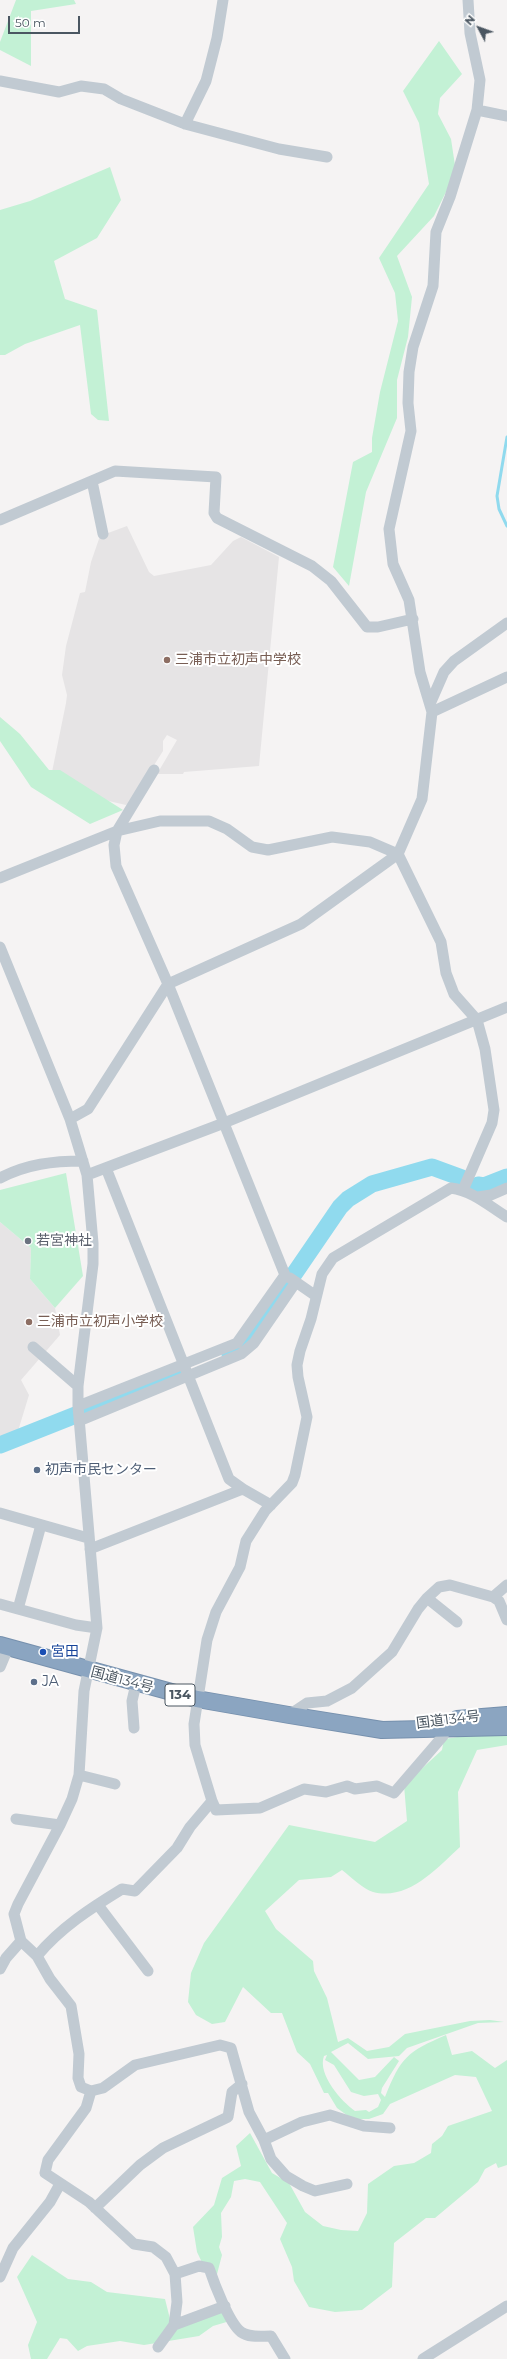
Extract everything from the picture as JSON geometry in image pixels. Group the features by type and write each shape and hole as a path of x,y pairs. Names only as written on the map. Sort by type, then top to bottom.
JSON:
{"highway":[{"name":"国道134号","path":"4,1647 197,1700 382,1730 445,1730 507,1727"},
{"name":"国道134号","path":"364,1726 416,1725 484,1715 507,1715"}],"street":[{"path":"185,124 206,81 217,38 223,0"},
{"path":"431,708 420,672 409,600 393,564 389,529 411,431 408,403 409,372 413,347 433,286 436,232 450,197 477,110 480,80 470,33 468,0"},
{"path":"0,81 59,92 81,86 104,89 121,99 185,124 279,149 327,157"},
{"path":"477,110 507,116"},
{"path":"0,520 115,471 216,477 214,513 217,518 312,566 331,581 367,627 378,627 413,619"},
{"path":"92,481 103,534"},
{"path":"70,1119 88,1109 168,984 301,924 398,854 422,799 431,708 444,672 454,661 507,623"},
{"path":"431,708 507,677"},
{"path":"154,770 117,831 114,845 116,866 168,984 224,1123 291,1278 316,1296"},
{"path":"0,878 117,831 160,821 209,821 227,829 252,847 268,850 332,837 370,842 398,854 441,942 446,973 454,994 477,1020 485,1049 494,1110 488,1136 462,1190"},
{"path":"0,946 70,1119 86,1175 93,1243 93,1264 78,1386 78,1413 97,1628 84,1691 79,1775 72,1800 14,1914 21,1941 37,1956 50,1979 72,2006 79,2054 78,2078 82,2087 91,2091 103,2088 135,2065 220,2045 231,2048 249,2112 264,2140 271,2159 286,2176 315,2191 346,2184"},
{"path":"86,1175 224,1123 507,1007"},
{"path":"0,1178 30,1166 52,1161 83,1161"},
{"path":"106,1168 229,1479 271,1505"},
{"path":"445,1730 443,1736 394,1793 378,1786 355,1789 347,1786 326,1792 304,1789 260,1808 232,1811 216,1810 212,1801 195,1745 194,1724 211,1624 240,1567 246,1540 271,1505 292,1482 307,1417 297,1366 322,1274 333,1258 451,1188 462,1190 478,1198 507,1217"},
{"path":"478,1198 491,1195 507,1188"},
{"path":"78,1413 186,1370 242,1340 291,1278"},
{"path":"33,1347 78,1386"},
{"path":"0,1513 41,1525 89,1543 244,1489"},
{"path":"18,1609 41,1525"},
{"path":"290,1715 307,1703 327,1701 352,1688 392,1652 426,1598 439,1587 450,1585 493,1597 499,1602 507,1620"},
{"path":"493,1597 507,1585"},
{"path":"426,1598 457,1622"},
{"path":"0,1604 76,1625 97,1628"},
{"path":"0,1668 4,1647"},
{"path":"134,1728 132,1701 136,1684"},
{"path":"79,1775 115,1784"},
{"path":"37,1956 52,1937 122,1889 135,1891 177,1848 190,1827 212,1801"},
{"path":"16,1819 60,1825"},
{"path":"98,1905 148,1971"},
{"path":"0,1970 6,1958 21,1941"},
{"path":"95,2208 140,2165 163,2148 228,2117 232,2092 242,2084"},
{"path":"91,2091 86,2108 48,2160 45,2172 95,2208 134,2244 153,2247 166,2257 175,2274 177,2302 174,2325 158,2347"},
{"path":"264,2140 302,2122 330,2115 364,2126 390,2128"},
{"path":"0,2277 13,2248 50,2202 60,2184"},
{"path":"175,2274 199,2266 210,2268 217,2294 240,2332 251,2336 271,2336 286,2359"},
{"path":"174,2325 225,2306"},
{"path":"423,2359 507,2306"}],"shaded area":[{"name":"三浦市立初声中学校","path":"127,526 149,572 154,576 211,565 233,541 241,537 279,557 259,766 184,772 183,774 157,774 177,740 167,735 163,741 163,751 130,803 126,805 100,799 52,772 67,695 62,675 66,646 80,593 85,592 91,562 100,536"},
{"name":"三浦市立初声小学校","path":"0,1222 31,1248 30,1279 55,1308 60,1335 21,1380 29,1395 18,1431 0,1439"}],"green space":[{"path":"16,0 74,0 76,4 31,11 31,66 0,50 0,42"},
{"path":"439,41 462,74 440,98 438,114 451,139 456,172 434,216 397,256 412,297 408,337 397,380 397,418 366,492 349,586 333,567 353,462 372,452 372,438 380,392 398,321 395,293 379,258 429,184 419,123 403,91"},
{"path":"110,167 121,200 97,238 54,261 65,299 97,310 109,421 98,420 91,414 80,325 25,344 5,355 0,355 0,210 30,201"},
{"path":"0,717 20,734 49,770 60,770 123,810 90,824 31,787 0,741"},
{"path":"66,1173 83,1276 55,1308 30,1279 31,1248 0,1222 0,1190"},
{"path":"485,1733 507,1736 507,1745 477,1750 458,1792 460,1847 421,1881 410,1888 398,1892 386,1894 373,1892 361,1886 342,1870 331,1877 299,1880 265,1911 276,1929 313,1961 314,1971 327,1998 338,2042 348,2038 367,2051 389,2047 405,2034 470,2021 490,2020 504,2022 478,2023 407,2048 399,2056 368,2059 348,2043 331,2052 359,2080 375,2077 394,2057 399,2061 382,2088 381,2093 385,2097 396,2073 407,2057 422,2046 446,2035 452,2055 472,2051 495,2068 507,2060 507,2165 498,2168 496,2163 485,2169 478,2182 435,2218 426,2218 394,2243 392,2287 362,2310 335,2312 309,2307 294,2281 292,2267 280,2239 287,2223 260,2182 245,2179 234,2181 231,2197 221,2213 222,2237 219,2247 222,2255 216,2278 210,2279 197,2252 193,2227 214,2205 222,2178 241,2166 236,2146 250,2133 272,2173 289,2183 305,2212 323,2226 341,2230 358,2231 367,2213 368,2184 394,2166 414,2163 431,2153 432,2144 442,2136 448,2126 492,2111 476,2077 455,2075 390,2104 383,2114 369,2119 352,2119 337,2108 328,2093 324,2093 310,2064 297,2052 282,2013 271,2013 243,1987 225,2022 212,2024 196,2015 188,2002 191,1973 204,1943 289,1825 375,1842 407,1821 404,1785 442,1750 444,1739","holes":["327,2055 325,2060 334,2065 351,2092 364,2096 378,2094 381,2100 378,2107 369,2112 366,2110 355,2111 350,2107 332,2087 327,2079 323,2063 324,2056"]},
{"path":"32,2255 68,2279 91,2282 107,2292 165,2299 170,2319 224,2311 230,2321 213,2326 199,2336 144,2345 120,2341 87,2346 78,2351 67,2339 60,2338 47,2359 31,2359 28,2345 37,2322 17,2277"}],"waterway":[{"path":"507,437 497,496 499,509 507,526"},
{"path":"230,1354 240,1349 249,1340 340,1207 348,1199 372,1184 432,1167 462,1178"},
{"path":"478,1185 484,1186 507,1177"},
{"path":"0,1445 174,1376"}],"place":[{"name":"三浦市立初声中学校","path":"167,660"},
{"name":"若宮神社","path":"28,1241"},
{"name":"三浦市立初声小学校","path":"29,1322"},
{"name":"初声市民センター","path":"37,1470"},
{"name":"宮田","path":"43,1652"},
{"name":"JA","path":"34,1682"}]}
